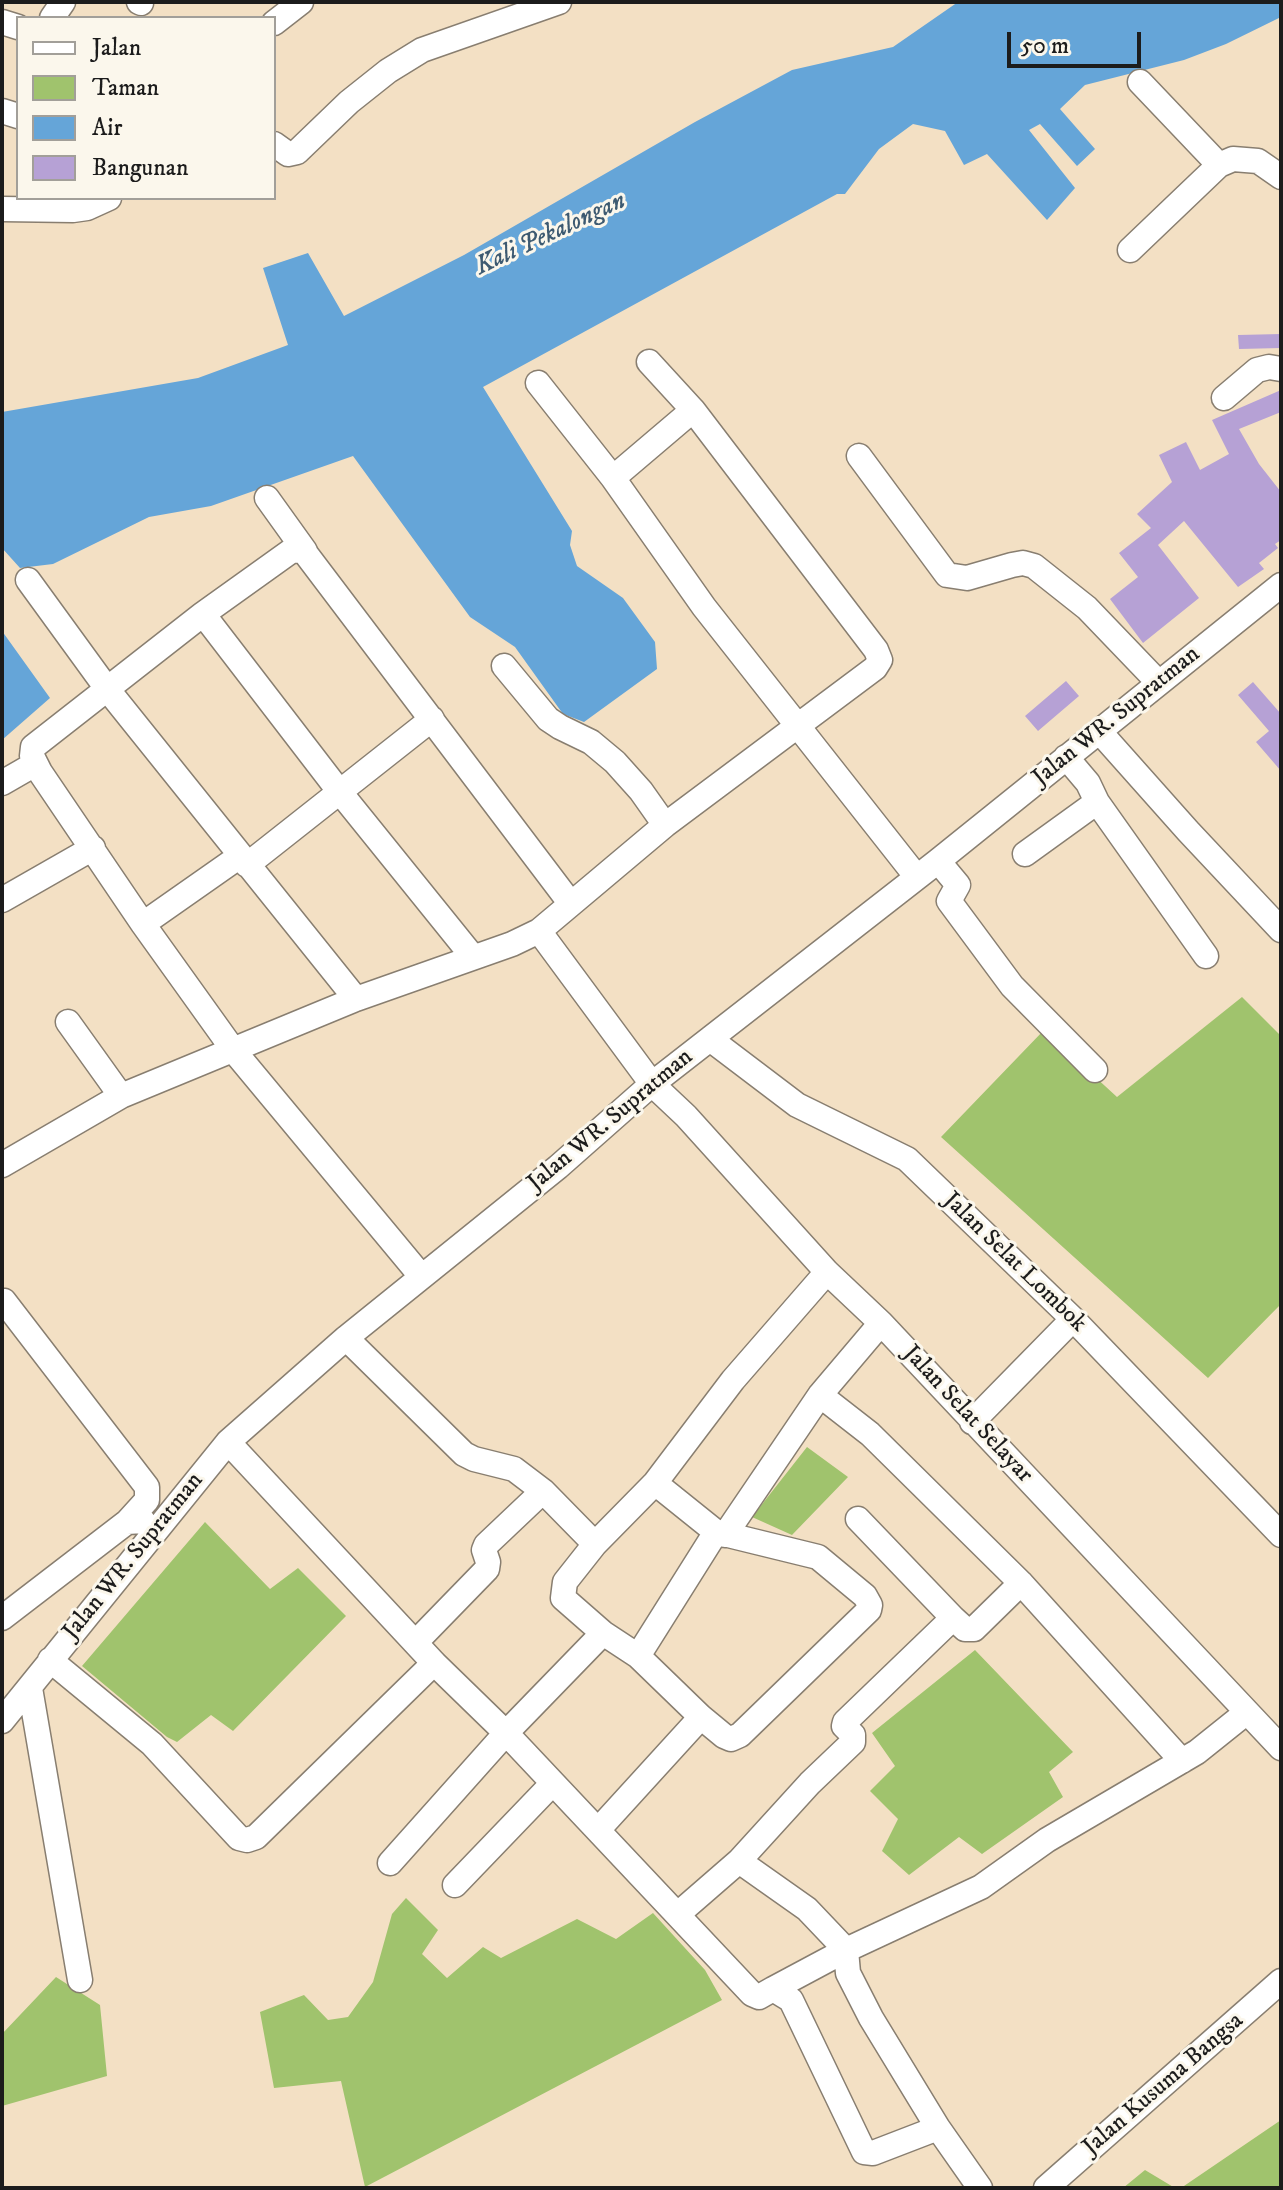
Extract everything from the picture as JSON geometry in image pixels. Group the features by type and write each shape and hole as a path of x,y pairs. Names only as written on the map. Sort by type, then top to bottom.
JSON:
{"street":[{"path":"276,21 301,2"},
{"path":"276,145 288,154 297,152 349,102 395,66 422,50 559,2"},
{"path":"1140,82 1219,165"},
{"path":"1130,250 1219,165 1233,159 1251,159 1281,177"},
{"path":"2,209 73,210 105,200"},
{"path":"2,1165 121,1096 356,999 539,931 665,825 875,668 879,663 879,654 693,410 649,362"},
{"path":"1224,398 1257,370 1269,367 1281,369"},
{"path":"538,383 613,478 704,607 916,876"},
{"path":"613,478 693,410"},
{"path":"859,456 947,575 967,578 1023,563 1034,566 1087,608 1159,683"},
{"path":"267,498 571,904"},
{"path":"305,551 291,551 203,614 35,744 31,754 143,924 234,1051 421,1276"},
{"path":"28,580 108,690 356,999"},
{"name":"Jalan WR. Supratman","path":"2,1721 228,1442 421,1276 657,1088 710,1039 916,876 948,873 1082,777 1159,683 1281,585"},
{"path":"203,614 339,791 473,957"},
{"path":"504,666 548,719 591,742 615,762 665,825"},
{"path":"143,924 244,860 432,719"},
{"path":"1109,742 1281,930"},
{"path":"2,783 35,764"},
{"path":"1025,854 1082,777 1206,956"},
{"path":"2,900 93,848"},
{"path":"948,873 958,889 949,901 1012,986 1095,1070"},
{"name":"Jalan Selat Selayar","path":"539,931 657,1088 827,1272 881,1323 1281,1748"},
{"path":"68,1022 121,1096"},
{"name":"Jalan Selat Lombok","path":"710,1039 797,1105 907,1159 1073,1319 1281,1535"},
{"path":"655,1483 720,1533 818,1557 865,1596 870,1605 869,1610 740,1735 731,1739 701,1717 638,1656 603,1633 563,1598 565,1582 595,1544 655,1483 733,1380 827,1272"},
{"path":"2,1618 127,1522 149,1496 147,1487 4,1301"},
{"path":"972,1422 1073,1319"},
{"path":"638,1656 720,1533 820,1395 881,1323"},
{"path":"346,1338 464,1454 511,1467 543,1491 595,1544"},
{"path":"820,1395 892,1454 1021,1583 1182,1761"},
{"path":"228,1442 434,1663 506,1733 752,1994 759,1997 781,1993 981,1887 1047,1840 1182,1761 1247,1712"},
{"path":"416,1642 487,1569 486,1545 543,1491"},
{"path":"858,1519 965,1629 974,1629 1021,1583"},
{"path":"127,1522 161,1524"},
{"path":"678,1914 739,1861 810,1783 853,1742 853,1735 844,1726 845,1722 953,1618"},
{"path":"390,1863 506,1733 603,1633"},
{"path":"50,1660 152,1744 239,1838 247,1840 256,1837 434,1663"},
{"path":"30,1688 80,1980"},
{"path":"598,1830 701,1717"},
{"path":"455,1885 553,1783"},
{"path":"739,1861 807,1909 847,1959 871,2018 938,2128 980,2188"},
{"name":"Jalan Kusuma Bangsa","path":"1054,2186 1281,1981"},
{"path":"781,1993 864,2152 873,2153 938,2128"}],"green space":[{"path":"1242,997 1281,1036 1281,1304 1208,1378 941,1137 1044,1030 1117,1097"},
{"path":"807,1447 848,1477 792,1535 752,1517"},
{"path":"205,1522 270,1589 298,1568 346,1616 233,1731 211,1715 177,1742 82,1666"},
{"path":"975,1650 1073,1752 1049,1772 1063,1797 982,1854 959,1837 909,1875 882,1851 898,1819 870,1791 895,1766 872,1733"},
{"path":"406,1898 438,1930 422,1954 447,1978 483,1947 501,1958 577,1919 616,1939 653,1913 705,1970 722,2000 365,2187 341,2081 274,2088 260,2012 304,1995 328,2020 348,2017 373,1982 392,1914"},
{"path":"56,1977 100,2005 107,2076 2,2106 2,2034"},
{"path":"1281,2120 1281,2188 1181,2188"},
{"path":"1145,2170 1175,2188 1123,2188"}],"water":[{"name":"Kali Pekalongan","path":"958,2 1281,2 1281,17 1184,60 1085,85 1060,109 1095,149 1077,166 1040,124 1029,130 1075,188 1047,220 987,154 964,165 945,131 913,124 879,149 845,194 837,194 483,387 572,531 570,545 577,566 623,598 655,642 657,669 584,722 563,714 515,647 470,617 353,456 211,506 149,517 53,564 20,568 2,548 2,412 198,378 288,345 263,268 308,253 344,316 464,255 792,70 893,47"},
{"path":"2,631 50,698 2,740"}],"building":[{"path":"1281,334 1281,348 1239,349 1238,335"},
{"path":"1281,390 1281,412 1239,429 1259,464 1281,492 1281,540 1275,544 1278,548 1259,563 1264,569 1238,587 1184,521 1158,545 1199,598 1143,643 1110,599 1138,577 1119,553 1151,528 1137,514 1172,482 1159,455 1186,442 1200,470 1229,454 1212,420"},
{"path":"1066,681 1079,696 1038,731 1025,716"},
{"path":"1253,682 1281,714 1281,771 1256,742 1269,731 1238,695"}]}
